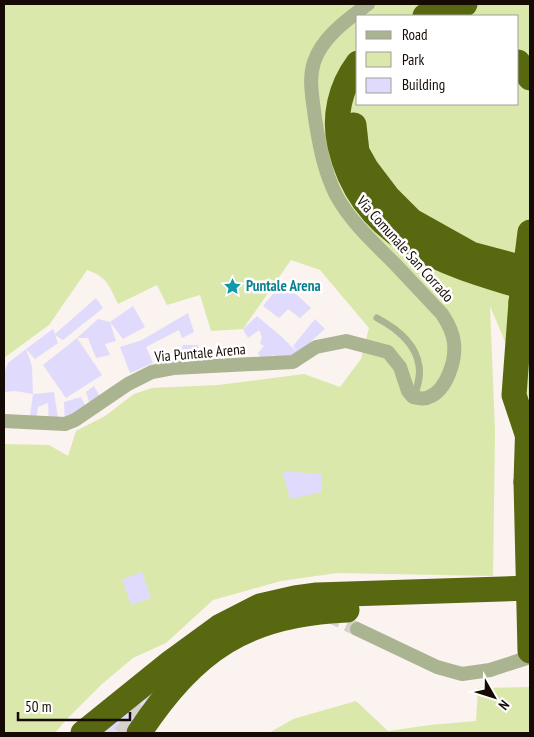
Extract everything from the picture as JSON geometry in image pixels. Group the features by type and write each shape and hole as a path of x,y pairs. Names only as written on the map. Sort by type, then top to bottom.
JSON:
{"highway":[{"path":"428,15 465,4"},
{"path":"519,63 530,78"},
{"path":"356,67 344,89 339,104 336,119 337,133 344,166 371,213 403,238 439,259 526,296"},
{"path":"357,105 354,117 354,136 358,152 377,184 398,208 418,225 471,254 529,263"},
{"path":"527,434 514,395 526,296 530,232"},
{"path":"530,359 526,482 530,651"},
{"path":"83,733 185,651 231,619 260,606 317,595 350,611 530,588"},
{"path":"140,733 151,715 187,672 199,661 224,642 250,629 283,618 316,611 530,604"}],"street":[{"name":"Via Comunale San Corrado","path":"368,4 341,26 318,54 313,69 312,94 322,157 336,194 345,210 442,314 452,332 454,356 445,381 429,398 414,397"},
{"name":"Via Puntale Arena","path":"4,421 69,423 140,377 158,370 293,362 310,349 346,341 388,352 396,361 403,374 408,391 414,397"},
{"path":"350,611 437,667 462,674 490,670 530,658"}],"lane":[{"path":"377,318 400,332 414,352 420,367 414,397"}],"green space":[{"path":"4,4 530,4 530,401 490,306 495,432 493,576 337,573 281,581 213,600 166,643 133,658 102,684 55,733 4,733 4,444 49,445 68,456 76,431 105,416 134,394 152,388 218,385 304,374 340,387 361,359 369,328 320,270 291,260 243,329 211,331 200,295 167,305 157,285 118,304 107,282 87,270 49,325 4,358"},
{"path":"530,687 530,733 269,733 293,719 356,701 388,731 476,721 478,688"}],"building":[{"path":"283,282 311,308 300,318 288,309 279,318 263,306"},
{"path":"96,298 103,308 63,340 55,335 58,343 35,359 26,349 53,329 55,334"},
{"path":"133,306 145,327 123,339 110,322"},
{"path":"188,313 194,332 182,338 179,330 146,347 153,363 130,373 120,347 142,340"},
{"path":"257,316 298,353 276,363 274,355 262,360 258,353 264,346 260,344 262,337 259,330 248,338 243,329"},
{"path":"98,319 110,322 116,341 105,344 110,355 96,358 88,338 77,338"},
{"path":"315,319 325,329 298,353 293,346"},
{"path":"77,338 102,375 66,398 43,365"},
{"path":"183,345 198,345 203,367 189,368 189,355 181,352"},
{"path":"26,349 32,366 33,394 15,391 4,392 4,373 8,363"},
{"path":"94,386 100,397 89,402 86,392"},
{"path":"54,392 59,424 49,424 48,403 38,407 36,423 29,423 33,394"},
{"path":"81,397 88,411 65,424 64,402"},
{"path":"282,471 321,474 322,492 290,499"},
{"path":"142,572 151,598 131,605 122,579"},
{"path":"183,664 130,733 96,733"}],"tunnel":[{"path":"328,615 357,629"},
{"path":"120,733 155,692"}],"place":[{"name":"Puntale Arena","path":"232,286"}]}
